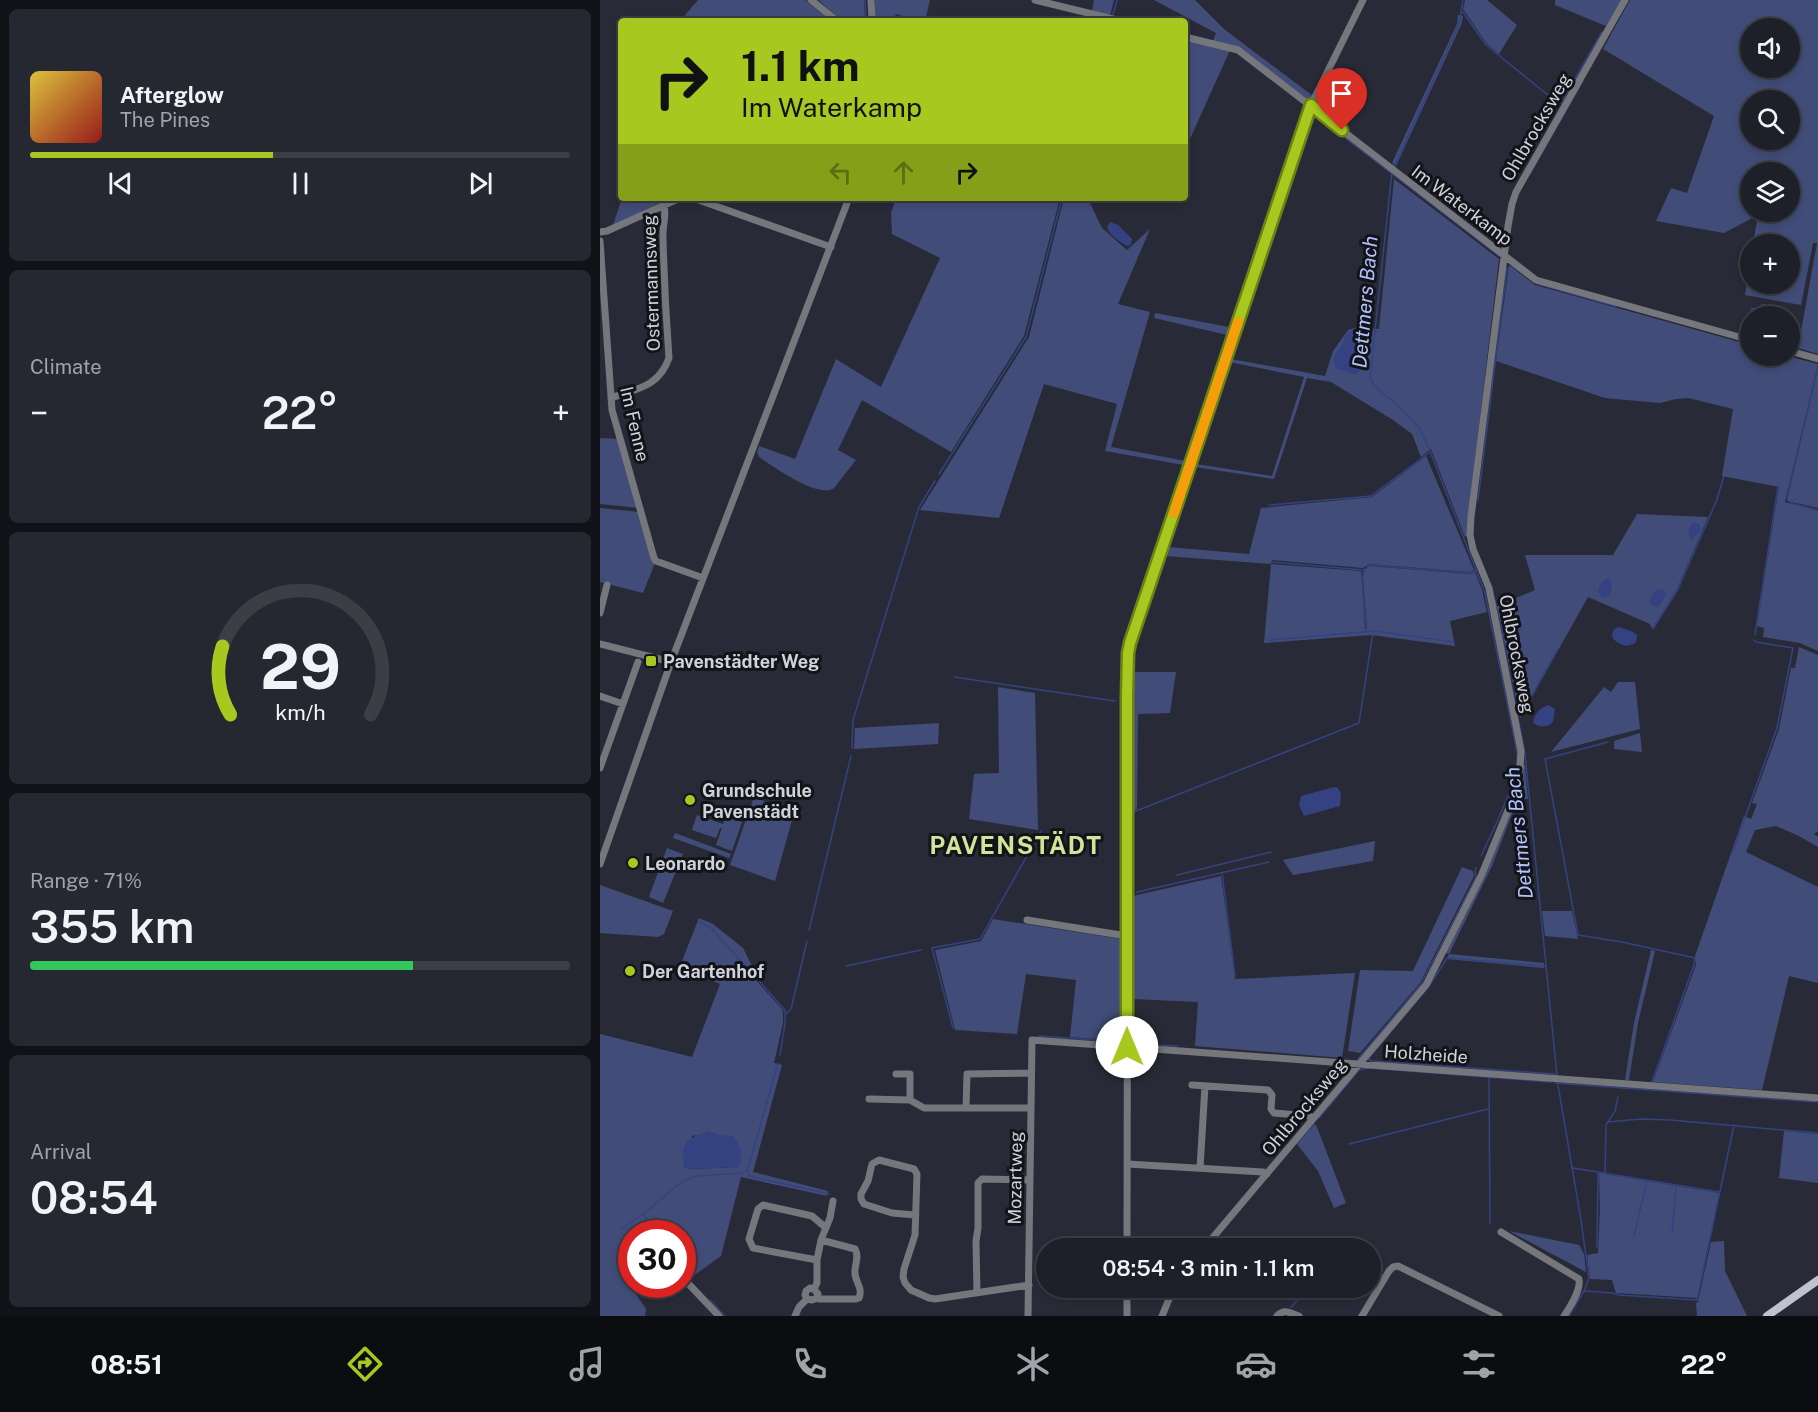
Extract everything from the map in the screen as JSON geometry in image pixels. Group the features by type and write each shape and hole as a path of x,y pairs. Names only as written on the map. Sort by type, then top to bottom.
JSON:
{"main road":[{"path":"1767,1316 1818,1280"}],"street":[{"path":"811,0 833,18"},
{"path":"871,0 872,18"},
{"path":"1035,0 1109,18"},
{"path":"1127,1238 1128,653 1311,105 1363,0"},
{"name":"Ohlbrocksweg","path":"1213,1238 1425,985 1481,876 1511,803 1520,769 1521,751 1489,588 1473,549 1470,535 1504,256 1515,192 1625,0"},
{"name":"Im Waterkamp","path":"1188,38 1238,50 1536,280 1740,337"},
{"name":"Ostermannsweg","path":"600,232 674,201"},
{"path":"701,201 831,247"},
{"path":"600,864 671,662 848,201"},
{"name":"Ostermannsweg","path":"611,398 650,385 666,367 669,358 662,226 666,212 664,206"},
{"name":"Im Fenne","path":"600,241 612,410 654,558 656,561 703,578"},
{"path":"1800,354 1818,359"},
{"path":"600,613 608,585"},
{"path":"600,644 671,662"},
{"path":"600,768 638,662"},
{"path":"600,696 623,704"},
{"path":"1027,921 1127,936"},
{"name":"Holzheide","path":"1032,1040 1818,1098"},
{"name":"Mozartweg","path":"1028,1316 1032,1040"},
{"path":"896,1074 910,1074 910,1100"},
{"path":"966,1108 967,1074 1031,1074"},
{"path":"1192,1085 1268,1090 1272,1095 1271,1108 1274,1113 1310,1116 1313,1119"},
{"path":"1200,1168 1205,1086"},
{"path":"869,1099 910,1100 924,1108 1031,1108"},
{"path":"915,1215 892,1213 864,1203 861,1194 875,1161 914,1169 917,1174 915,1235 903,1276 910,1290 935,1299 1029,1285"},
{"path":"1127,1164 1267,1174"},
{"path":"977,1293 978,1183 981,1179 1030,1180"},
{"path":"814,1289 817,1283 817,1260 821,1240 830,1218 833,1201"},
{"path":"817,1260 757,1250 751,1246 749,1239 758,1209 763,1205 812,1216 825,1227"},
{"path":"1501,1232 1579,1279 1580,1284 1564,1316"},
{"path":"807,1299 860,1298 861,1293 855,1272 858,1255 855,1249 821,1240"},
{"path":"1362,1316 1389,1271 1398,1266 1499,1316"},
{"path":"807,1299 807,1291 810,1288 814,1289"},
{"path":"814,1289 818,1294 817,1298"},
{"path":"696,1292 719,1316"},
{"path":"1127,1298 1127,1316"},
{"path":"1162,1316 1169,1298"},
{"path":"795,1316 799,1307 807,1299"},
{"path":"1277,1316 1285,1311 1299,1316"}],"shaded area":[{"path":"698,0 805,0 827,18 683,18"},
{"path":"818,0 864,0 865,18 839,18"},
{"path":"875,0 930,0 926,18 909,18 896,14 894,18 875,18"},
{"path":"1094,0 1114,0 1110,16 1092,12"},
{"path":"1154,0 1195,0 1224,29 1313,96 1307,99 1239,47 1213,41 1216,33"},
{"path":"1465,0 1487,0 1517,25 1499,54 1487,44 1463,9"},
{"path":"1555,0 1622,0 1606,26 1555,5"},
{"path":"1630,0 1818,0 1818,354 1800,349 1800,337 1817,243 1813,243 1801,305 1745,295 1800,294 1800,234 1755,234 1757,222 1800,222 1800,162 1740,162 1740,222 1745,222 1724,233 1656,221 1671,188 1687,193 1714,116 1603,49"},
{"path":"1458,15 1463,16 1461,25 1396,166 1392,163 1457,24"},
{"path":"1188,40 1230,50 1188,143"},
{"path":"1394,179 1499,259 1467,536 1465,537 1431,449 1421,457 1412,434 1331,382 1307,378 1274,479 1195,467 1196,464 1272,476 1304,377 1229,362 1231,359 1325,376 1333,351 1348,330 1358,327 1379,329"},
{"path":"621,201 664,201 613,225"},
{"path":"895,201 1059,201 1024,336 951,452 862,400 838,450 856,460 834,488 827,490 807,486 759,457 757,452 759,446 795,459 836,359 881,387 940,258 892,234 891,213"},
{"path":"1063,201 1089,201 1102,228 1127,250 1150,229 1118,304 1150,312 1111,447 1186,461 1184,465 1105,451 1117,404 1044,384 999,518 920,510 1029,337"},
{"path":"1110,222 1118,225 1132,239 1131,245 1127,246 1112,235 1107,227"},
{"path":"1509,265 1535,285 1740,342 1740,366 1800,366 1800,359 1818,364 1785,502 1818,511 1818,651 1800,643 1763,637 1764,628 1757,626 1779,487 1722,476 1733,409 1688,398 1660,403 1605,398 1496,361"},
{"path":"1155,313 1229,327 1227,335 1154,318"},
{"path":"1357,329 1363,330 1366,347 1363,365 1357,374 1336,368 1333,359 1347,334"},
{"path":"1818,369 1818,508 1787,501"},
{"path":"600,438 619,439 639,508 600,504"},
{"path":"1426,456 1474,570 1469,572 1369,564 1363,568 1272,560 1271,564 1165,556 1168,547 1249,554 1261,508 1372,497"},
{"path":"600,508 640,512 655,563 643,593 600,582"},
{"path":"1637,514 1708,517 1677,589 1652,629 1650,624 1588,597 1520,718 1497,606 1535,590 1525,555 1613,555"},
{"path":"1691,524 1699,524 1701,530 1691,541 1689,530"},
{"path":"1271,564 1361,571 1365,630 1367,629 1363,577 1369,566 1470,574 1475,572 1487,612 1450,621 1455,646 1371,635 1264,643"},
{"path":"1608,578 1612,583 1611,593 1603,598 1598,590 1602,582"},
{"path":"1663,589 1666,594 1659,607 1652,606 1649,601 1656,590"},
{"path":"1619,627 1637,635 1636,642 1624,645 1613,639 1613,632"},
{"path":"1799,647 1818,655 1818,831 1814,834 1818,837 1818,847 1776,826 1755,830 1746,852 1818,887 1818,983 1789,976 1762,1090 1653,1082 1696,965 1695,956 1744,816 1751,819 1757,804 1752,803 1779,729 1791,668 1795,668"},
{"path":"1132,672 1176,672 1170,713 1138,714 1137,809 1132,811"},
{"path":"1618,682 1635,682 1640,729 1551,752 1604,687 1611,692"},
{"path":"998,687 1035,693 1038,830 969,819 974,774 999,773"},
{"path":"1548,705 1555,709 1553,722 1546,726 1535,724 1533,722 1537,713"},
{"path":"939,723 938,744 854,749 855,728"},
{"path":"1640,733 1642,752 1614,749 1614,741"},
{"path":"1523,765 1525,765 1528,799 1518,799 1492,866 1449,954 1445,953 1483,878"},
{"path":"1334,787 1338,788 1341,794 1340,806 1304,816 1299,805 1301,796"},
{"path":"754,797 794,813 775,881 730,865"},
{"path":"697,815 723,824 726,817 742,822 732,851 716,845 722,828 716,838 692,830"},
{"path":"675,833 731,854 729,858 673,838"},
{"path":"1375,841 1373,861 1293,875 1283,860"},
{"path":"667,848 683,854 663,903 649,897"},
{"path":"1462,867 1473,871 1474,876 1420,983 1360,1053 1348,1051 1360,970 1413,971"},
{"path":"1221,876 1235,979 1355,973 1342,1058 1195,1046 1198,1002 1133,999 1133,896"},
{"path":"600,885 673,911 664,934 658,937 600,933"},
{"path":"1542,911 1572,911 1578,939 1545,936"},
{"path":"699,918 713,924 743,948 756,974 753,977 783,1010 783,1023 774,1063 782,1065 753,1172 828,1191 827,1196 741,1177 721,1256 696,1274 696,1220 618,1220 618,1298 639,1298 646,1309 645,1316 600,1316 600,1034 692,1057 720,984 680,966","holes":["713,1133 718,1135 738,1167 691,1169 684,1167 692,1136"]},
{"path":"993,919 1121,939 1122,1041 1070,1037 1076,980 1026,974 1017,1034 955,1030 935,950 981,941"},
{"path":"1651,950 1655,951 1638,1023 1629,1080 1625,1080 1634,1023"},
{"path":"1449,954 1544,963 1544,968 1447,959"},
{"path":"1315,1124 1346,1203 1334,1208 1318,1171 1297,1144"},
{"path":"708,1131 718,1135 733,1136 740,1150 739,1167 691,1169 684,1167 684,1146 690,1139"},
{"path":"1784,1131 1818,1134 1818,1183 1779,1178"},
{"path":"1599,1173 1719,1193 1697,1298 1616,1293 1612,1280 1590,1279 1587,1255 1598,1253"},
{"path":"1509,1231 1579,1245 1584,1254 1586,1272"},
{"path":"1724,1241 1725,1271 1747,1316 1697,1316 1696,1303 1711,1242"}],"waterway":[{"path":"865,0 866,18"},
{"path":"1113,15 1117,0"},
{"name":"Dettmers Bach","path":"1394,167 1459,24 1463,0"},
{"path":"1463,12 1486,45 1559,104"},
{"path":"1561,103 1602,32"},
{"path":"1530,174 1583,81"},
{"path":"1280,209 1311,117 1314,114 1498,255"},
{"name":"Dettmers Bach","path":"1392,172 1370,377 1373,384 1419,427 1430,451 1485,593 1517,752 1517,763 1510,790 1481,856"},
{"path":"939,474 1026,337 1061,201"},
{"path":"1512,266 1538,284 1615,306"},
{"path":"1478,500 1507,268"},
{"path":"1123,695 1123,650 1230,330"},
{"path":"1787,499 1818,367"},
{"path":"1269,505 1371,496 1430,452"},
{"path":"1653,629 1678,589 1716,502 1724,476"},
{"path":"852,748 853,720 919,507 935,481"},
{"path":"1755,635 1778,487"},
{"path":"1790,503 1818,510"},
{"path":"1272,562 1364,570"},
{"path":"1366,631 1362,577 1369,565 1470,573 1476,570"},
{"name":"Dettmers Bach","path":"1495,600 1525,754 1557,1076"},
{"path":"1270,640 1375,631 1453,642"},
{"path":"1131,794 1131,813 1359,723 1373,632"},
{"path":"1732,854 1777,728 1793,648 1754,640"},
{"path":"1518,714 1522,713 1557,650"},
{"path":"954,677 1115,701"},
{"path":"1123,701 1123,857"},
{"path":"1608,742 1545,759 1578,935 1695,958 1652,1082"},
{"path":"809,930 851,756"},
{"path":"953,1028 932,948 980,939 1041,831"},
{"path":"1177,875 1271,852"},
{"path":"1137,892 1269,862"},
{"path":"1358,1059 1421,984 1476,877 1476,868"},
{"path":"1222,873 1235,976"},
{"path":"1131,897 1131,1042 1133,1044 1177,1046"},
{"path":"699,922 711,928 785,1010 780,1055"},
{"path":"1039,1036 1123,1042 1123,939"},
{"path":"786,1014 791,1009 807,941"},
{"path":"846,966 921,950"},
{"path":"1545,966 1447,958 1430,985 1368,1059 1555,1074"},
{"path":"634,1220 683,1181 696,1176 742,1173 748,1169 778,1063"},
{"path":"1319,1118 1359,1070 1368,1068 1551,1082"},
{"path":"1489,1078 1490,1224"},
{"path":"1555,1083 1816,1102"},
{"name":"Dettmers Bach","path":"1558,1085 1589,1278 1569,1316"},
{"path":"1605,1172 1606,1125 1615,1111 1618,1097"},
{"path":"1349,1144 1488,1109"},
{"path":"1607,1122 1641,1119 1670,1120 1818,1133"},
{"path":"1298,1142 1314,1124"},
{"path":"1584,1291 1697,1300 1734,1125"},
{"path":"1573,1168 1719,1192"},
{"path":"748,1170 749,1176 829,1194"},
{"path":"1597,1247 1598,1173"},
{"path":"1634,1236 1647,1181"},
{"path":"1672,1233 1676,1186"},
{"path":"644,1215 647,1220"},
{"path":"1291,1307 1300,1298"},
{"path":"710,1300 725,1316"}],"slow traffic":[{"path":"1174,513 1238,322"}],"place":[{"name":"Pavenstädter Weg","path":"651,661"},
{"name":"Grundschule Pavenstädt","path":"690,800"},
{"name":"Leonardo","path":"633,863"},
{"name":"Der Gartenhof","path":"630,971"}],"district":[{"name":"PAVENSTÄDT","path":"1016,845"}],"route":[{"path":"1127,1047 1127,696 1130,643 1311,105 1342,130"}]}
